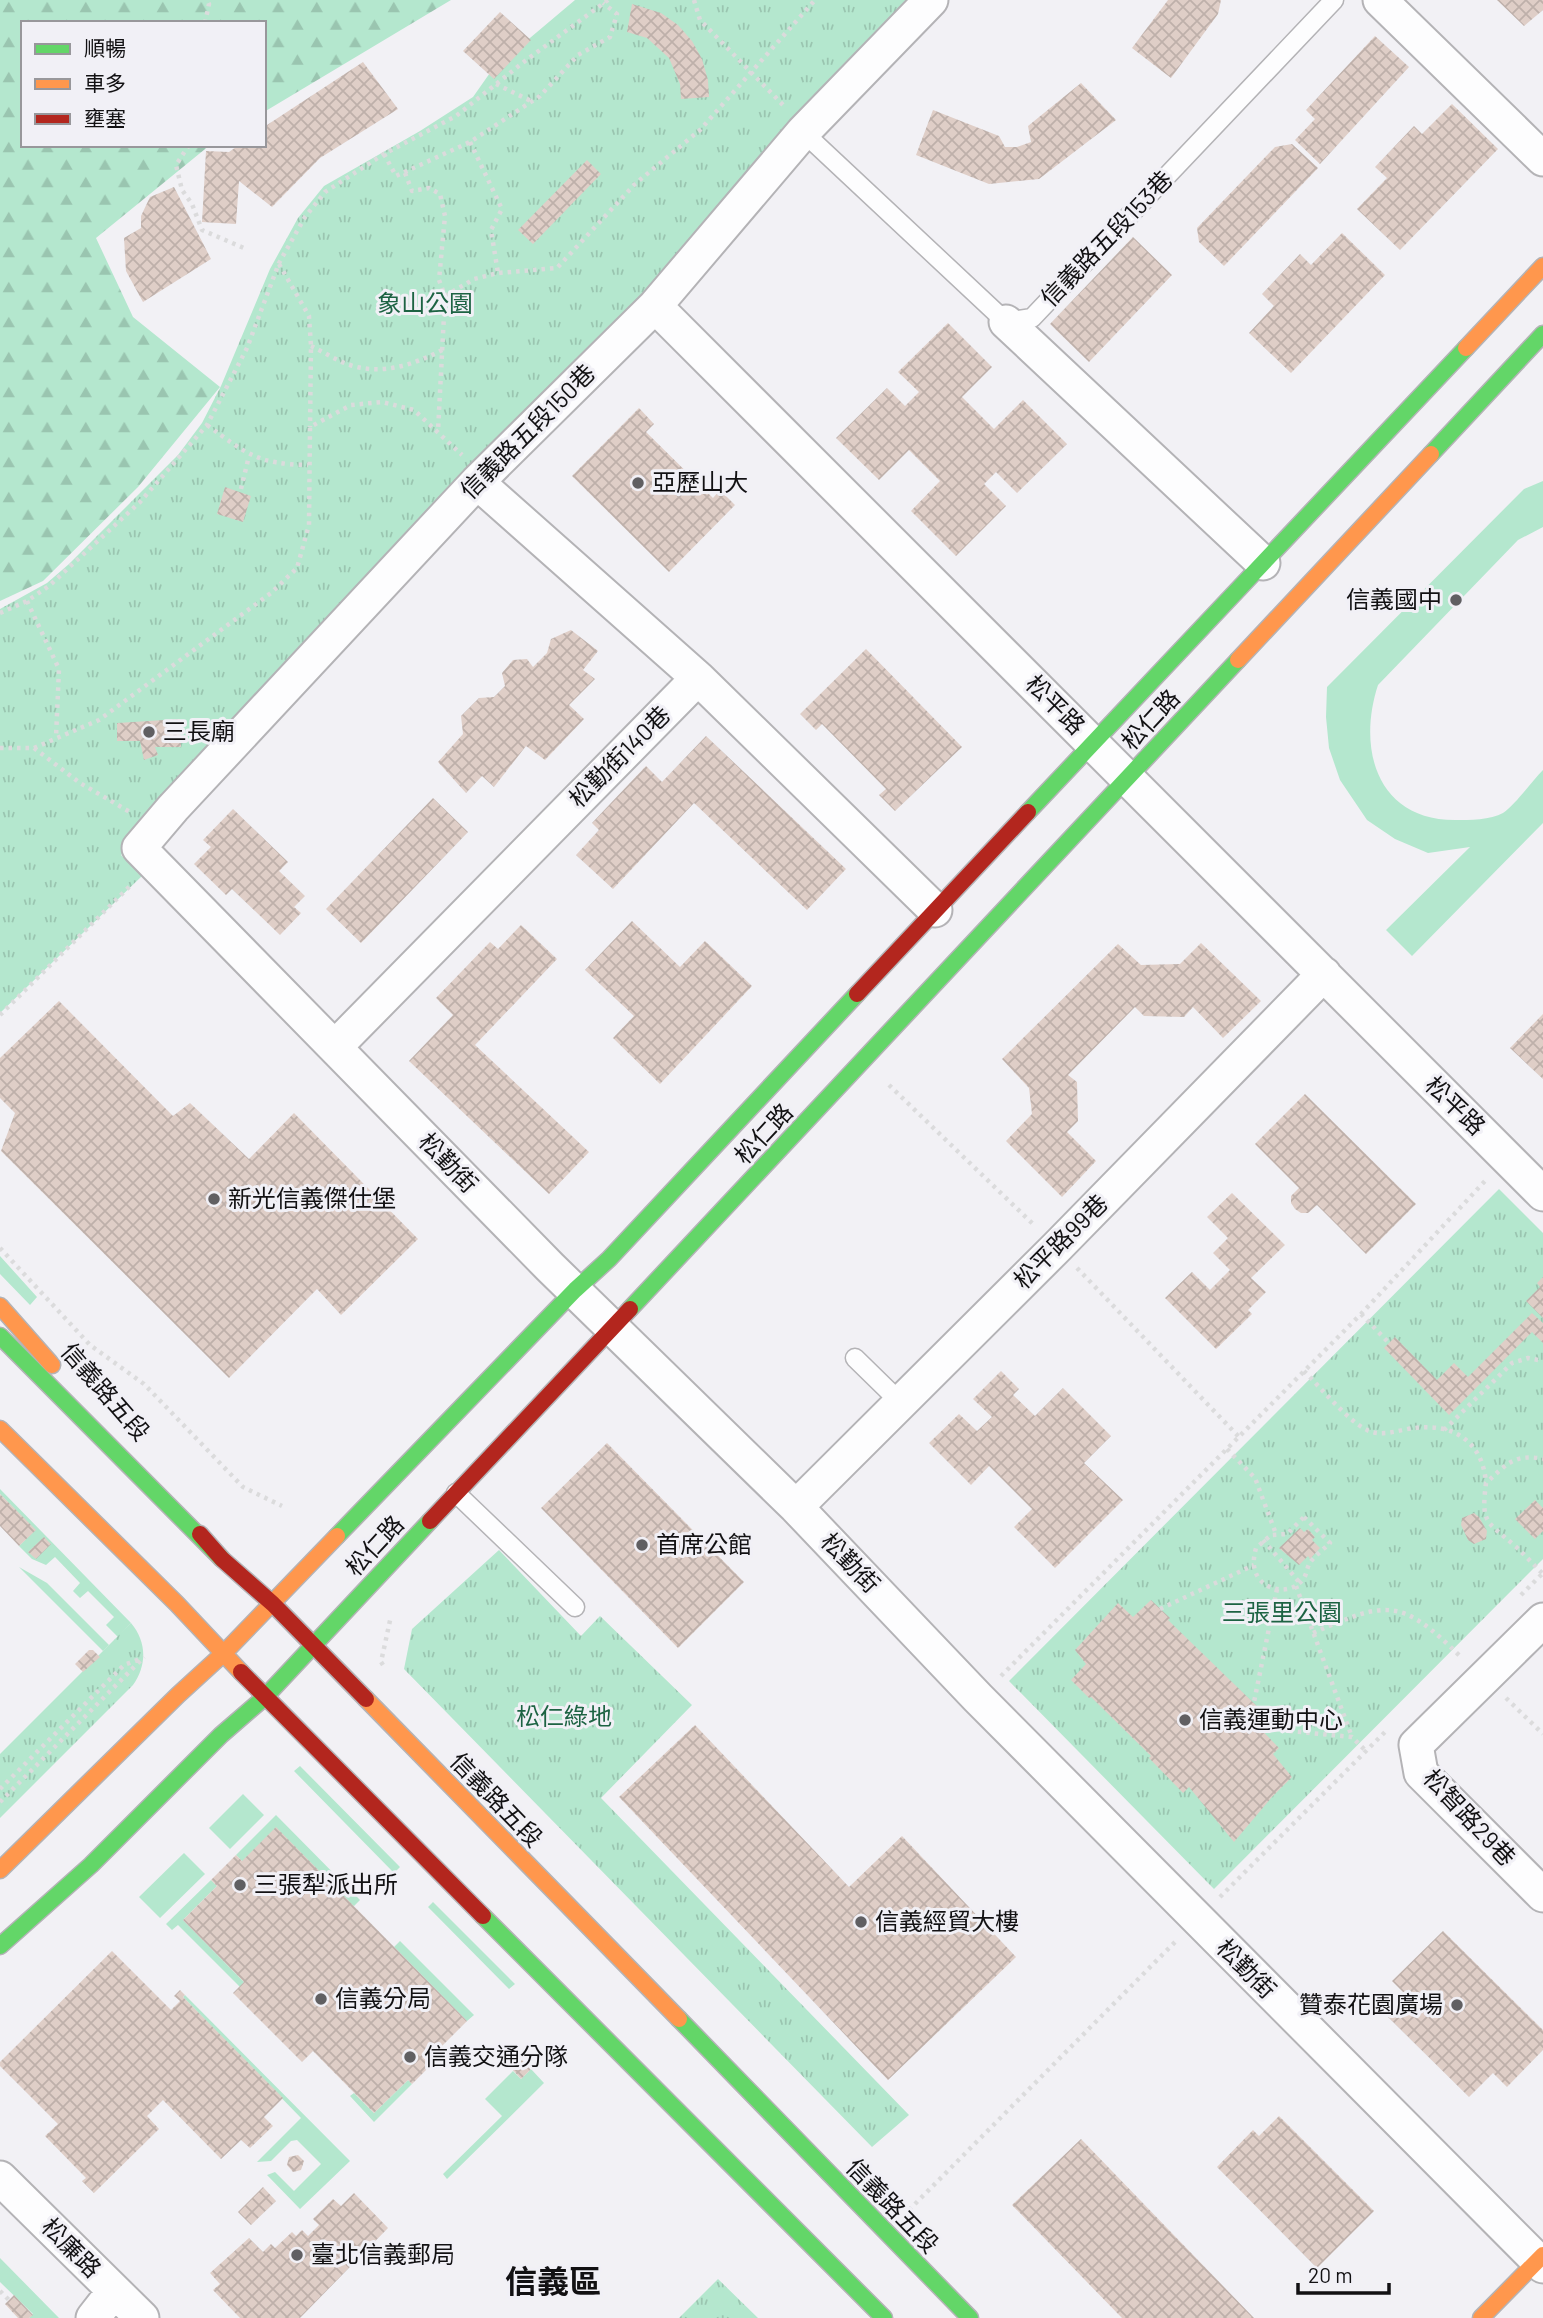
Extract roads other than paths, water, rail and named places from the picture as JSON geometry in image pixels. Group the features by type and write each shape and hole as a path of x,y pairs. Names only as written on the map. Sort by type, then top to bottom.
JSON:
{"main road":[{"name":"松仁路","path":"0,1870 273,1604 575,1290 609,1259 1543,266"},
{"name":"松仁路","path":"0,1946 91,1865 221,1735 264,1697 611,1327 645,1295 1543,334"},
{"name":"信義路五段","path":"0,1306 222,1559 273,1604 970,2318"},
{"path":"0,1336 222,1559"},
{"path":"0,1429 884,2318"},
{"path":"1481,2318 1541,2261"}],"street":[{"name":"信義路五段150巷","path":"154,863 139,848 173,808 477,482 655,306 803,132 931,0"},
{"path":"1380,0 1543,159"},
{"name":"松平路","path":"655,306 1543,1194"},
{"path":"1006,322 1262,563"},
{"path":"477,482 698,678 935,910"},
{"name":"松勤街140巷","path":"335,1047 698,678"},
{"name":"松勤街","path":"154,863 611,1327 796,1507 978,1698 1197,1920 1541,2261"},
{"name":"松平路99巷","path":"796,1507 1057,1247 1324,974"},
{"name":"松智路29巷","path":"1543,1620 1416,1745 1421,1773 1543,1895"},
{"name":"松廉路","path":"0,2178 142,2318"},
{"path":"93,2318 114,2291"}],"lane":[{"name":"信義路五段153巷","path":"1006,322 1032,318 1334,0"},
{"path":"803,132 1006,322"},
{"path":"855,1358 900,1402"},
{"path":"456,1493 575,1607"}],"place":[{"name":"亞歷山大","path":"638,483"},
{"name":"信義國中","path":"1456,600"},
{"name":"三長廟","path":"149,732"},
{"name":"新光信義傑仕堡","path":"214,1199"},
{"name":"首席公館","path":"642,1545"},
{"name":"信義運動中心","path":"1185,1720"},
{"name":"三張犁派出所","path":"240,1885"},
{"name":"信義經貿大樓","path":"861,1922"},
{"name":"信義分局","path":"321,1999"},
{"name":"贊泰花園廣場","path":"1457,2005"},
{"name":"信義交通分隊","path":"410,2057"},
{"name":"臺北信義郵局","path":"297,2255"}],"district":[{"name":"信義區","path":"553,2282"}],"park label":[{"name":"象山公園","path":"425,304"},
{"name":"三張里公園","path":"1282,1613"},
{"name":"松仁綠地","path":"564,1717"}]}
